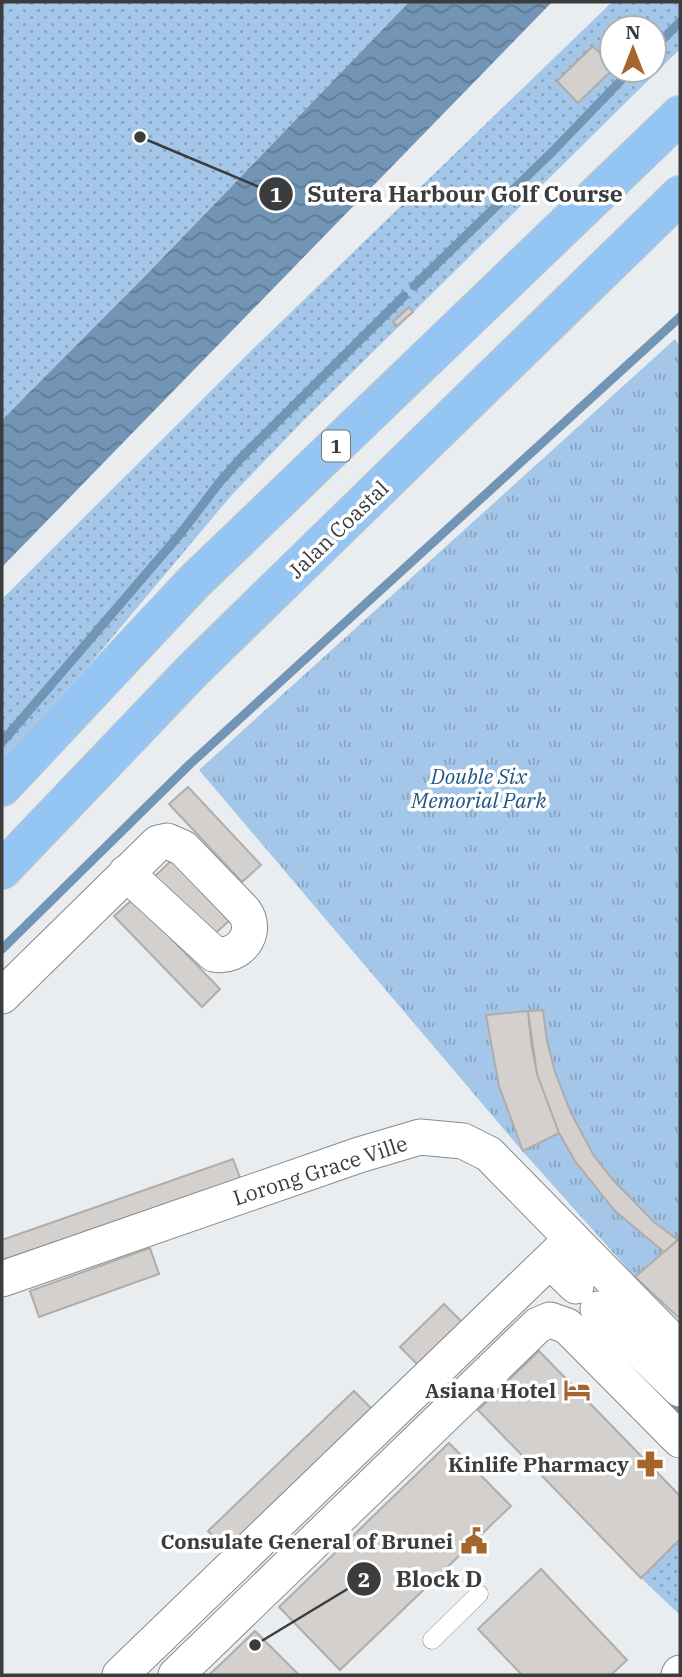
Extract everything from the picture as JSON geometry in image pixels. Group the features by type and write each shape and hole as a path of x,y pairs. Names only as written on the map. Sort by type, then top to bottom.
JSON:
{"highway":[{"name":"1","path":"2,787 194,582 680,115"},
{"name":"Jalan Coastal","path":"2,870 193,670 680,195"}],"street":[{"path":"2,996 125,873"},
{"name":"Lorong Grace Ville","path":"2,1279 359,1155 420,1137 463,1141 488,1154 561,1250"},
{"path":"561,1250 587,1297 680,1349"},
{"path":"561,1250 639,1328 680,1389"},
{"path":"120,1675 561,1250"},
{"path":"176,1675 538,1325 550,1320 567,1326 680,1440"}],"lane":[{"path":"432,1640 480,1594"}],"green space":[{"path":"2,2 409,2 2,420"},
{"path":"612,2 680,2 680,49 668,61 668,14 600,14"},
{"path":"598,16 598,51 593,46 557,81 578,103 598,84 645,84 304,420 230,497 2,769 2,599 255,347"},
{"name":"Double Six Memorial Park","path":"675,339 680,346 680,1319 635,1277 524,1153 199,770"},
{"path":"680,1539 680,1615 641,1578"}],"water":[{"path":"409,2 552,2 2,567 2,420"}],"building":[{"path":"593,46 598,51 598,84 578,103 557,81"},
{"path":"409,307 413,312 397,326 393,322"},
{"path":"188,787 261,865 242,882 169,804"},
{"path":"172,860 229,921 209,939 153,878"},
{"path":"133,899 220,989 202,1007 114,916"},
{"path":"543,1010 555,1072 571,1113 594,1156 613,1180 654,1222 678,1240 664,1252 615,1211 575,1161 559,1133 537,1074 531,1042 528,1011"},
{"path":"528,1011 537,1074 559,1133 523,1151 499,1086 486,1015"},
{"path":"233,1159 243,1186 2,1271 2,1240"},
{"path":"680,1238 680,1319 635,1277"},
{"path":"150,1248 159,1274 39,1317 30,1291"},
{"path":"444,1304 463,1323 419,1366 400,1347"},
{"path":"539,1351 680,1496 680,1539 641,1578 478,1410"},
{"path":"354,1391 373,1410 226,1550 208,1531"},
{"path":"449,1443 511,1506 340,1670 279,1607"},
{"path":"541,1569 627,1660 611,1675 522,1675 478,1629"},
{"path":"255,1631 299,1675 209,1675 228,1657"}],"waterway":[{"path":"668,34 680,22"},
{"path":"414,286 552,152 618,84"},
{"path":"2,742 181,533 241,458 404,296"},
{"path":"2,949 190,764 680,317"},
{"path":"668,1399 680,1411"}],"place":[{"name":"Sutera Harbour Golf Course","path":"140,137"},
{"name":"Asiana Hotel","path":"577,1390"},
{"name":"Kinlife Pharmacy","path":"650,1464"},
{"name":"Consulate General of Brunei","path":"474,1541"},
{"name":"Block D","path":"255,1645"}]}
